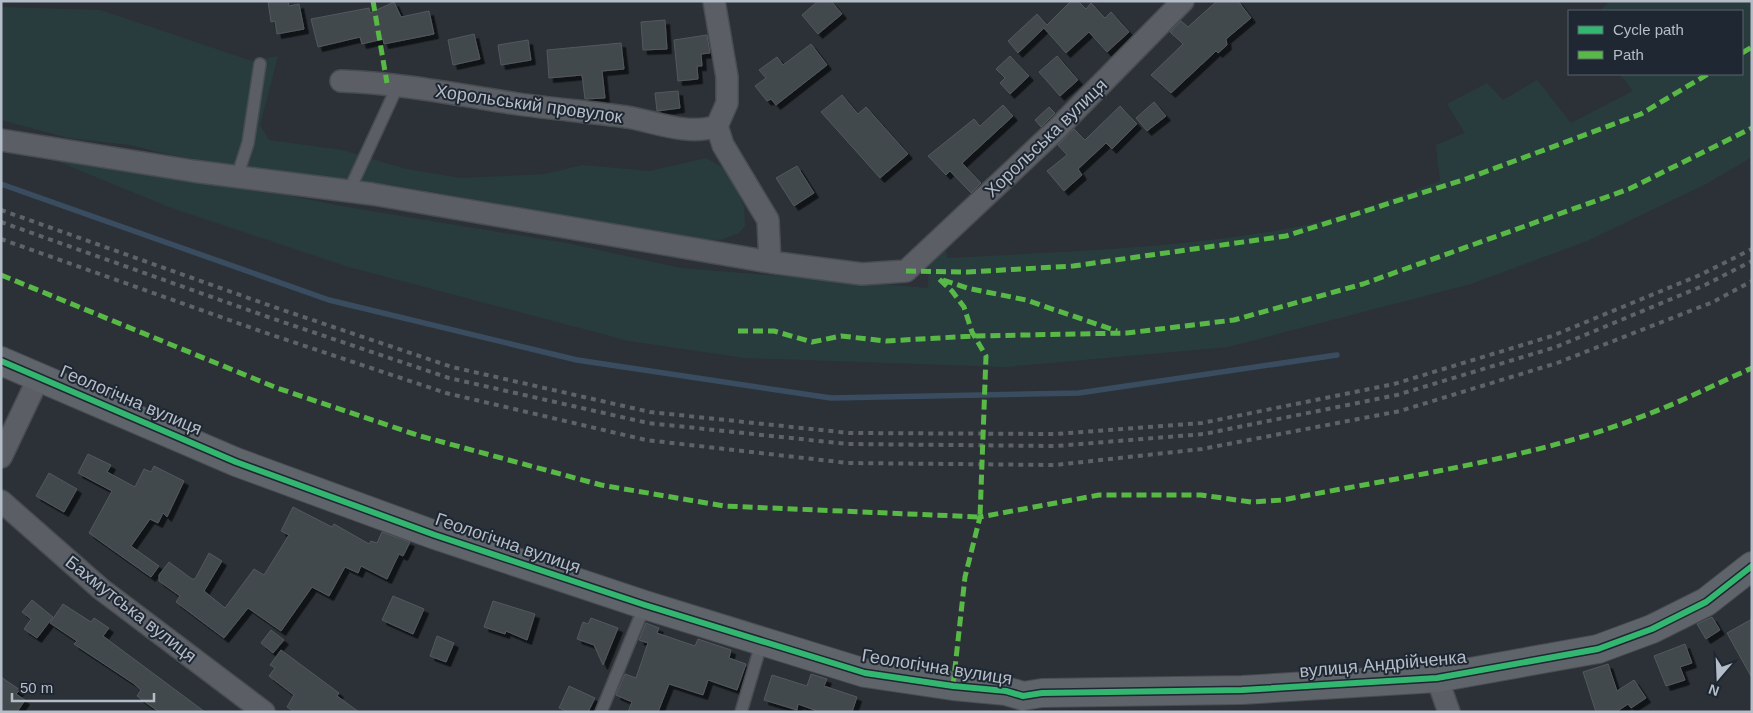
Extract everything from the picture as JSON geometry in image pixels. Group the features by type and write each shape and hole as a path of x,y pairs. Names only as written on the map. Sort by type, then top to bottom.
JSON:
{"street":[{"path":"1,140 237,177 349,191 770,262 768,220 723,145 717,126 727,103 727,77 714,1"},
{"name":"Хорольська вулиця","path":"770,262 862,274 906,271 1057,130 1183,1"},
{"name":"Хорольський провулок","path":"341,81 387,82 628,118 692,130 705,130 717,126"},
{"name":"Геологічна вулиця","path":"1,361 236,462 435,535 644,605 864,673 953,686 1006,691 1018,704"},
{"path":"1,457 39,377"},
{"name":"Бахмутська вулиця","path":"1,501 101,589 264,712"},
{"name":"вулиця Андрійченка","path":"1018,704 1042,693 1242,690 1437,678 1598,649 1652,629 1706,602 1752,566"},
{"name":"вулиця Андрійченка","path":"1437,678 1449,712"}],"lane":[{"path":"237,177 248,143 260,64"},
{"path":"349,191 398,85"},
{"path":"600,712 644,605"},
{"path":"741,712 762,641"}],"shaded area":[{"path":"1610,1 1752,1 1752,157 1706,184 1587,241 1471,284 1228,347 1006,367 745,358 629,341 349,267 169,207 52,159 119,162 341,206 571,244 681,268 928,288 929,256 945,243 947,258 1120,249 1206,241 1310,224 1440,181 1436,145 1465,133 1447,104 1487,83 1503,100 1537,80 1571,123 1633,91 1621,75 1743,75 1743,10 1601,10"},
{"path":"1,7 100,10 252,61 278,56 260,125 269,140 342,150 406,169 460,178 546,174 582,165 650,171 706,158 729,171 744,207 745,226 739,233 720,240 659,237 554,219 490,202 393,185 286,174 171,155 130,145 69,138 1,120"}],"building":[{"path":"268,1 288,1 289,6 299,4 304,29 277,34 275,21 271,22"},
{"path":"818,1 831,1 842,14 818,34 802,15"},
{"path":"1071,1 1078,1 1086,9 1091,3 1105,18 1111,12 1129,32 1107,52 1089,32 1066,53 1044,28 1018,53 1008,41 1037,14 1047,25"},
{"path":"1217,1 1238,1 1251,18 1226,39 1227,45 1218,53 1216,51 1171,93 1151,75 1183,44 1170,32 1181,21 1188,27"},
{"path":"394,2 401,17 429,11 434,34 384,44 383,39 362,44 360,37 318,47 311,19 369,8 370,13"},
{"path":"665,20 667,49 643,50 641,22"},
{"path":"474,34 480,59 453,65 448,40"},
{"path":"707,35 710,53 701,54 702,66 697,66 698,79 678,81 674,40"},
{"path":"528,40 531,60 501,65 498,45"},
{"path":"621,43 624,69 602,71 605,98 585,99 582,75 549,78 547,50"},
{"path":"811,44 827,65 776,105 771,99 767,101 755,86 766,78 759,70 777,57 783,65"},
{"path":"1010,56 1029,76 1010,94 1000,83 1005,78 996,69"},
{"path":"1057,56 1078,80 1060,96 1039,72"},
{"path":"678,91 680,108 657,111 655,93"},
{"path":"842,95 858,114 866,107 908,154 880,178 821,112"},
{"path":"1154,102 1166,116 1147,131 1136,118"},
{"path":"1003,105 1013,116 962,163 981,183 971,193 950,171 946,175 928,156 974,119 980,126"},
{"path":"1120,106 1137,124 1112,149 1106,143 1078,169 1082,175 1064,191 1047,171 1067,155 1058,145 1074,129 1085,140"},
{"path":"1049,107 1055,113 1041,127 1035,120"},
{"path":"797,166 814,193 794,206 776,178"},
{"path":"88,454 111,465 107,472 135,487 144,469 151,472 154,466 184,481 167,517 163,513 158,523 150,519 131,546 159,566 151,577 89,533 112,491 78,473"},
{"path":"49,473 77,489 64,512 36,496"},
{"path":"293,507 332,527 334,524 369,544 371,541 377,543 382,532 410,542 403,556 399,554 387,579 361,566 358,573 345,567 329,596 312,587 281,631 248,608 224,638 176,602 180,596 159,581 159,575 169,562 192,579 195,579 209,553 222,561 204,591 225,608 254,569 264,575 289,535 281,531"},
{"path":"393,596 424,609 413,634 382,620"},
{"path":"32,600 53,617 37,638 24,629 31,619 22,612"},
{"path":"493,601 535,614 527,640 506,631 505,634 484,627"},
{"path":"63,604 91,622 94,618 109,628 103,636 205,712 159,712 137,696 141,690 133,683 74,644 77,641 50,623"},
{"path":"1712,617 1720,630 1706,639 1697,624"},
{"path":"591,618 618,628 603,665 594,645 577,639 583,622 588,624"},
{"path":"1752,619 1752,678 1727,633"},
{"path":"646,623 659,628 657,633 695,646 698,639 731,650 729,658 746,664 737,690 708,680 703,695 669,684 658,712 628,712 632,702 616,695 625,674 636,678 648,643 639,640"},
{"path":"271,630 284,640 273,653 261,643"},
{"path":"437,636 454,643 446,662 430,656"},
{"path":"1685,644 1692,663 1680,667 1685,680 1666,686 1654,656"},
{"path":"281,650 339,693 337,696 359,712 295,712 287,707 294,695 269,676 275,668 270,665"},
{"path":"1608,664 1617,691 1634,680 1646,698 1631,708 1628,704 1616,712 1596,712 1583,672"},
{"path":"811,674 827,679 824,686 857,697 852,712 820,712 798,704 797,710 764,700 772,675 807,686"},
{"path":"1,677 20,690 16,694 25,700 17,712 1,712"},
{"path":"569,686 595,698 588,712 569,712 559,708"}],"waterway":[{"path":"1,184 329,300 577,360 831,398 1079,393 1337,355"}],"railway":[{"path":"1,210 271,306 452,367 650,412 849,433 1056,434 1202,423 1394,384 1552,336 1700,275 1752,249"},
{"path":"1,222 268,317 449,378 648,423 848,444 1056,446 1204,434 1397,395 1556,347 1705,285 1752,261"},
{"path":"1,239 263,332 446,393 646,440 848,463 1055,465 1202,449 1400,411 1557,363 1713,302 1752,281"}],"marked path":[{"path":"373,1 387,83"},
{"path":"1743,52 1752,47"},
{"path":"906,271 968,272 1073,266 1286,236 1466,179 1641,114 1706,75"},
{"path":"738,331 774,331 812,342 841,336 886,341 974,336 1127,333 1234,320 1363,284 1629,189 1752,128"},
{"path":"1,275 277,388 420,436 601,485 724,506 980,517 986,356 972,332 964,307 952,291 938,278"},
{"path":"943,280 967,288 1026,300 1117,331"},
{"path":"953,686 965,577 980,517 1099,495 1201,495 1251,502 1283,500 1470,465 1562,443 1607,429 1664,408 1752,368"}],"cycle path":[{"path":"1,361 236,462 435,535 645,605 865,673 953,686 1006,691 1023,696 1042,693 1242,690 1437,678 1598,649 1652,629 1706,602 1752,566"}]}
